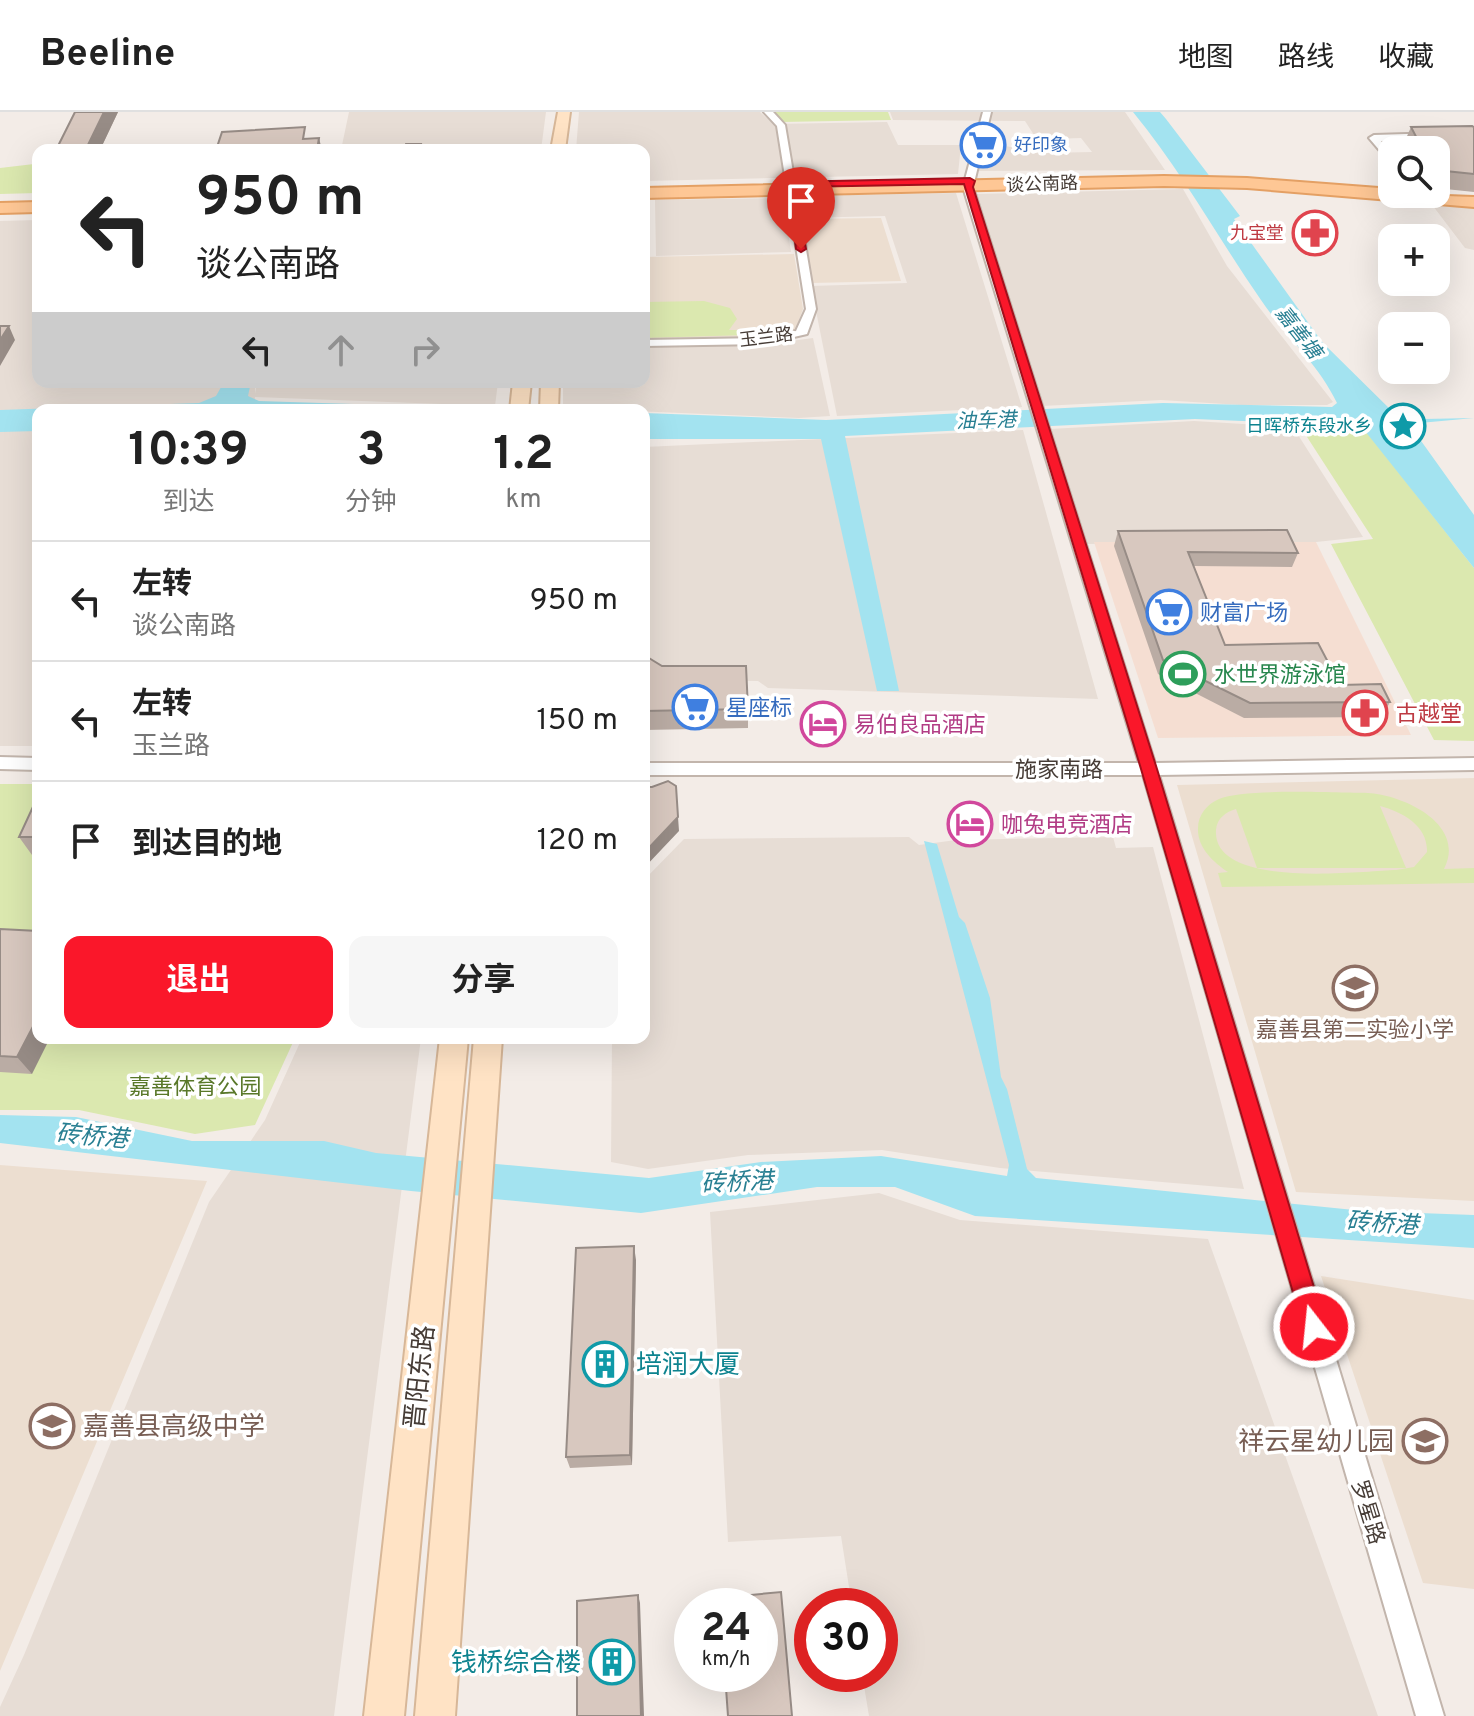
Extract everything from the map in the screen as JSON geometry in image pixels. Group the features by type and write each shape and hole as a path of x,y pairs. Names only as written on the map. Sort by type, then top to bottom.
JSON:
{"main road":[{"path":"559,144 564,112"},
{"path":"572,144 575,112"},
{"name":"谈公南路","path":"650,190 1162,179 1245,180 1378,192"},
{"name":"谈公南路","path":"1450,196 1474,200"},
{"name":"谈公南路","path":"1450,198 1474,200"},
{"path":"0,200 32,199"},
{"path":"0,208 32,207"},
{"name":"晋阳东路","path":"384,1716 453,1044"},
{"name":"晋阳东路","path":"435,1716 488,1044"}],"street":[{"name":"玉兰路","path":"650,343 763,341 801,334 811,309 781,125 768,112"},
{"path":"969,184 987,112"},
{"path":"1441,136 1474,135"},
{"name":"罗星路","path":"969,184 1149,769 1430,1716"},
{"path":"0,763 32,764"},
{"name":"施家南路","path":"650,769 1149,769 1474,764"}],"shaded area":[{"path":"349,112 546,112 542,144 342,144"},
{"path":"579,112 760,112 773,124 887,122 898,145 961,145 958,174 650,181 650,144 576,144"},
{"path":"890,112 1125,112 1165,170 976,171 982,142 1046,153 1092,152 1081,138 1051,139 1049,136 1034,135 1025,121 893,120"},
{"path":"1183,189 1227,266 1333,402 1327,405 1241,405 1161,400 1042,406 975,194"},
{"path":"956,193 1022,407 837,416 811,286 907,283 885,216 802,218 797,196"},
{"path":"783,198 791,252 656,256 655,200"},
{"path":"1450,205 1474,207 1474,250 1465,248 1450,224 1435,208 1450,208"},
{"path":"881,218 901,281 811,283 799,219"},
{"path":"32,220 32,388 255,388 255,394 256,388 497,388 495,404 255,397 254,404 32,404 32,746 0,746 0,221"},
{"path":"794,254 803,309 795,331 761,338 650,340 650,257"},
{"path":"813,338 830,416 799,418 650,412 650,404 563,404 563,388 650,388 650,347 769,344"},
{"path":"1194,421 1293,427 1363,537 1316,542 1086,544 1050,429"},
{"path":"1023,430 1098,699 768,688 758,681 666,680 650,671 650,447"},
{"name":"财富广场","path":"1094,542 1316,542 1411,735 1158,738"},
{"name":"嘉善县第二实验小学","path":"1474,778 1474,1201 1296,1192 1177,785"},
{"path":"909,837 919,845 956,840 1113,837 1116,848 1153,847 1244,1189 1000,1168 882,1150 748,1155 648,1169 611,1162 612,1044 650,1044 650,874 684,839"},
{"path":"299,1044 420,1044 334,1716 0,1716 0,1707 209,1202 265,1120"},
{"name":"嘉善县高级中学","path":"0,1165 207,1181 0,1671"},
{"path":"879,1193 960,1220 1208,1239 1378,1716 869,1716 865,1692 898,1692 898,1588 849,1588 841,1536 728,1542 710,1212"},
{"name":"祥云星幼儿园","path":"1321,1276 1474,1300 1474,1589 1423,1583"}],"green space":[{"path":"772,112 888,112 891,120 781,122"},
{"path":"32,164 32,193 0,194 0,168"},
{"path":"704,301 730,308 737,319 729,330 747,330 748,335 650,338 650,302"},
{"path":"1298,423 1362,426 1474,568 1474,741 1434,740 1331,544 1373,539"},
{"name":"嘉善体育公园","path":"0,784 32,784 32,1044 292,1044 255,1125 195,1134 79,1110 0,1110"},
{"path":"1290,792 1368,793 1398,799 1428,815 1447,838 1449,853 1444,869 1474,868 1474,883 1222,887 1218,873 1228,872 1207,853 1198,835 1204,810 1219,799 1231,796","holes":["1380,806 1405,816 1423,835 1427,852 1414,867 1396,870 1322,874 1258,868 1406,868","1236,809 1257,868 1237,862 1221,849 1216,830 1223,816"]}],"water":[{"path":"1133,112 1160,112 1240,216 1234,219 1322,342 1396,415 1423,419 1474,418 1409,424 1474,515 1474,568 1361,426 1195,419 845,436 899,691 877,691 821,439 650,439 650,413 826,420 1163,403 1332,407 1337,403 1329,388 1261,300 1151,134"},
{"path":"221,388 250,388 248,396 259,401 354,404 171,404 199,403 216,396"},
{"path":"32,409 32,431 0,432 0,410"},
{"name":"砖桥港","path":"924,841 937,844 959,917 965,923 990,998 1001,1077 1007,1089 1027,1169 1036,1178 1364,1211 1474,1215 1474,1248 975,1216 895,1187 817,1187 641,1213 411,1191 0,1143 0,1115 76,1117 192,1141 324,1141 376,1153 649,1178 761,1162 881,1156 1007,1176 1009,1165"}],"building":[{"path":"75,112 104,112 88,144 59,144"},
{"path":"305,127 303,139 319,138 318,144 218,144 222,132"},
{"path":"1411,127 1474,127 1474,174 1450,171 1450,136 1416,136"},
{"path":"0,326 9,326 0,340"},
{"name":"财富广场","path":"1287,530 1298,553 1188,552 1225,645 1318,643 1340,685 1381,684 1390,702 1250,703 1163,660 1118,531"},
{"path":"650,659 662,666 746,666 748,709 650,711"},
{"path":"668,781 676,786 678,817 650,847 650,787"},
{"path":"32,809 32,837 19,837"},
{"path":"0,929 32,931 32,1028 17,1057 0,1056"},
{"name":"培润大厦","path":"634,1246 630,1455 566,1457 576,1248"},
{"path":"778,1592 781,1592 792,1716 728,1716 726,1692 778,1692"},
{"name":"钱桥综合楼","path":"638,1595 641,1716 577,1716 577,1601"}],"place":[{"name":"好印象","path":"983,145"},
{"name":"九宝堂","path":"1315,233"},
{"name":"日晖桥东段水乡","path":"1403,426"},
{"name":"财富广场","path":"1169,612"},
{"name":"水世界游泳馆","path":"1183,674"},
{"name":"星座标","path":"695,707"},
{"name":"古越堂","path":"1365,713"},
{"name":"易伯良品酒店","path":"823,724"},
{"name":"咖兔电竞酒店","path":"970,824"},
{"name":"嘉善县第二实验小学","path":"1355,988"},
{"name":"培润大厦","path":"605,1364"},
{"name":"嘉善县高级中学","path":"52,1426"},
{"name":"祥云星幼儿园","path":"1425,1441"},
{"name":"钱桥综合楼","path":"612,1662"}],"route":[{"path":"801,249 790,184 970,181 968,187 1149,769 1314,1327"}],"water label":[{"name":"嘉善塘","path":"1299,332"},
{"name":"油车港","path":"986,420"}]}
